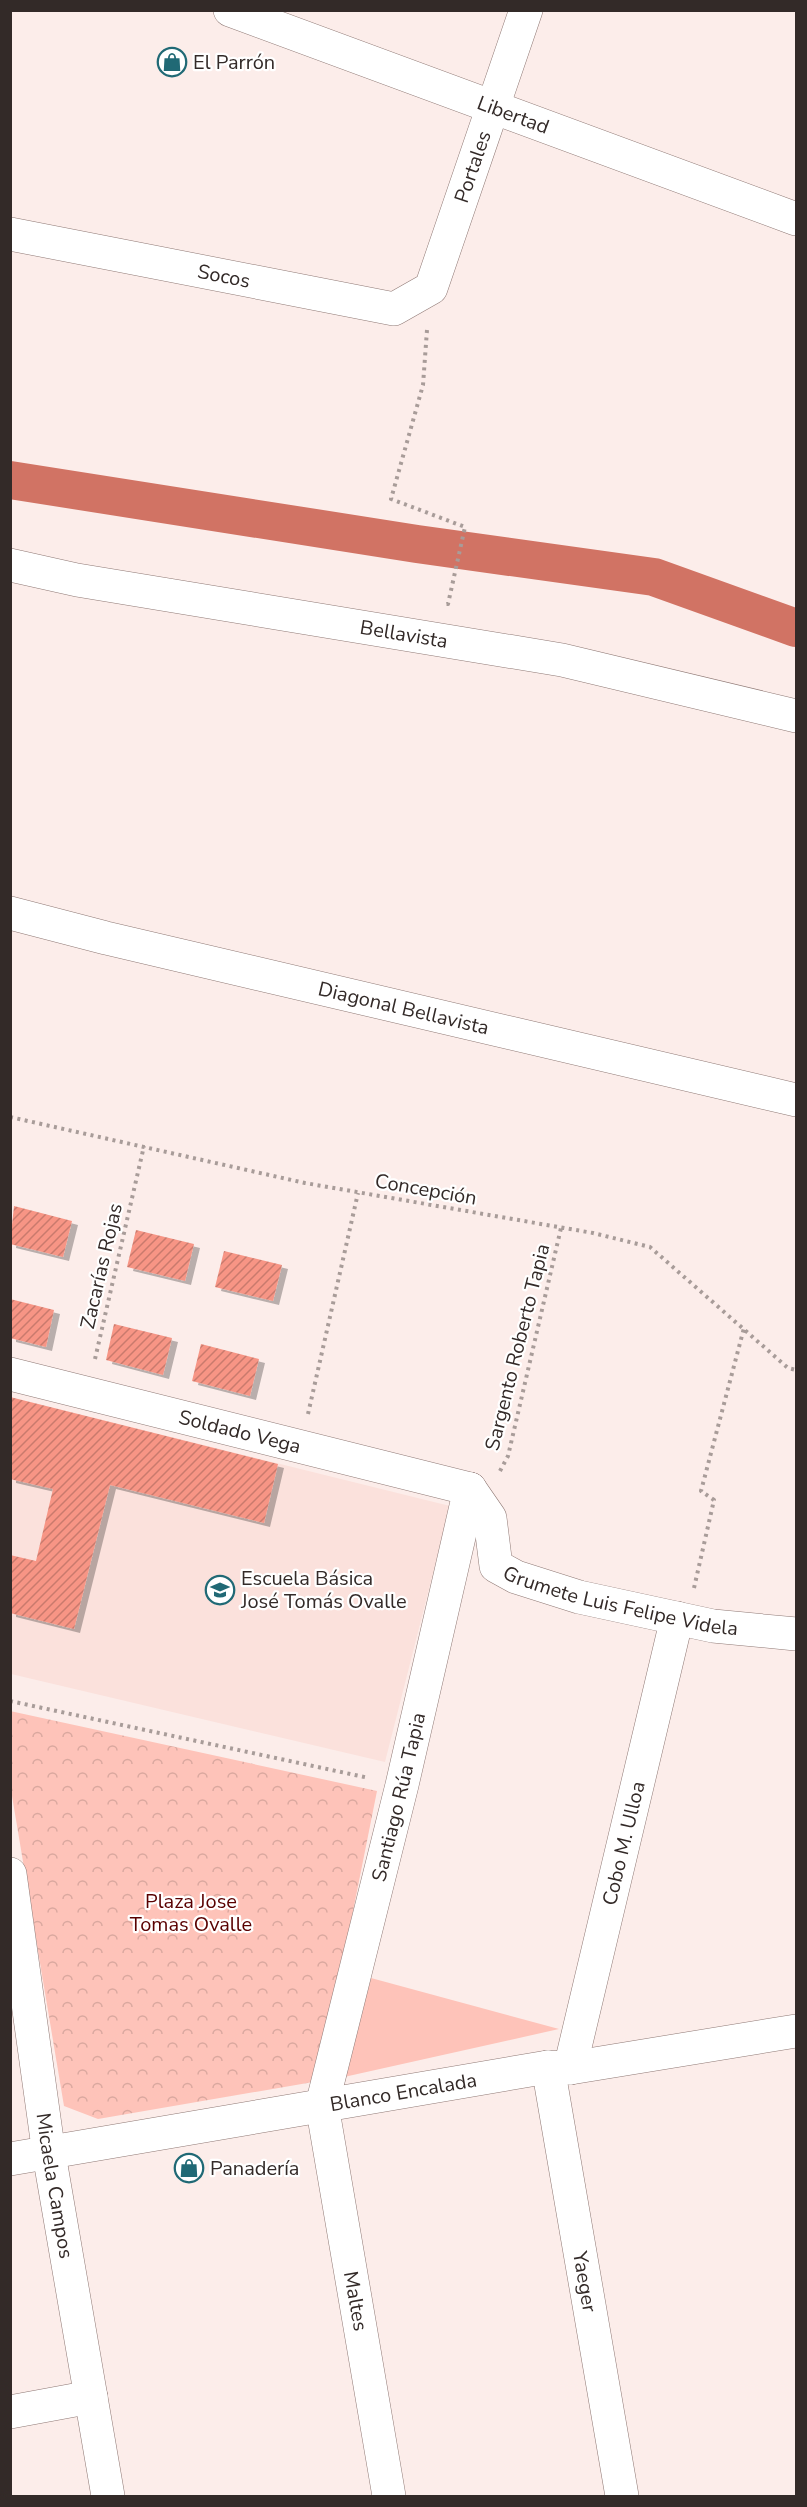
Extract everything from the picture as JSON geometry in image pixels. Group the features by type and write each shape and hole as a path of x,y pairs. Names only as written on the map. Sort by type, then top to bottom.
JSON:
{"street":[{"name":"Libertad","path":"230,10 796,219"},
{"name":"Portales","path":"431,288 526,10"},
{"name":"Socos","path":"10,234 394,309 431,288"},
{"name":"Bellavista","path":"10,565 77,580 562,660 796,716"},
{"name":"Diagonal Bellavista","path":"10,913 106,938 796,1100"},
{"name":"Soldado Vega","path":"10,1374 300,1447 475,1497"},
{"name":"Grumete Luis Felipe Videla","path":"475,1497 490,1518 496,1566 516,1577 579,1597 713,1626 796,1634"},
{"name":"Santiago Rúa Tapia","path":"322,2104 475,1497"},
{"name":"Cobo M. Ulloa","path":"559,2068 682,1619"},
{"name":"Micaela Campos","path":"11,1876 49,2154 108,2496"},
{"name":"Blanco Encalada","path":"10,2159 49,2154 322,2104 796,2032"},
{"name":"Yaeger","path":"559,2068 622,2496"},
{"name":"Maltes","path":"322,2104 389,2496"},
{"path":"10,2412 91,2397"}],"path":[{"path":"431,288 423,385 391,499 465,527 448,604"},
{"name":"Concepción","path":"10,1117 305,1184 561,1228 650,1247 788,1368 796,1370"},
{"name":"Zacarías Rojas","path":"87,1394 144,1146"},
{"path":"300,1447 357,1193"},
{"name":"Sargento Roberto Tapia","path":"475,1497 508,1456 561,1228"},
{"path":"682,1619 714,1500 700,1491 744,1328"},
{"path":"10,1701 402,1785"}],"shaded area":[{"name":"Escuela Básica José Tomás Ovalle","path":"10,1397 450,1506 385,1762 11,1674"}],"green space":[{"name":"Plaza Jose Tomas Ovalle","path":"10,1711 377,1791 319,2081 98,2119 64,2106 11,1790"},
{"path":"371,1978 559,2029 344,2077"}],"building":[{"path":"14,1206 72,1221 63,1257 10,1244"},
{"path":"136,1230 194,1244 185,1281 127,1267"},
{"path":"224,1251 282,1265 273,1301 215,1287"},
{"path":"10,1299 54,1310 46,1347 10,1338"},
{"path":"114,1324 172,1338 163,1375 106,1360"},
{"path":"201,1344 259,1359 250,1396 192,1381"},
{"path":"10,1397 278,1464 264,1523 110,1485 74,1629 10,1613 10,1555 36,1561 53,1489 10,1479"}],"waterway":[{"path":"10,480 417,544 654,577 796,628"}],"place":[{"name":"El Parrón","path":"172,62"},
{"name":"Escuela Básica José Tomás Ovalle","path":"220,1590"},
{"name":"Panadería","path":"189,2168"}]}
